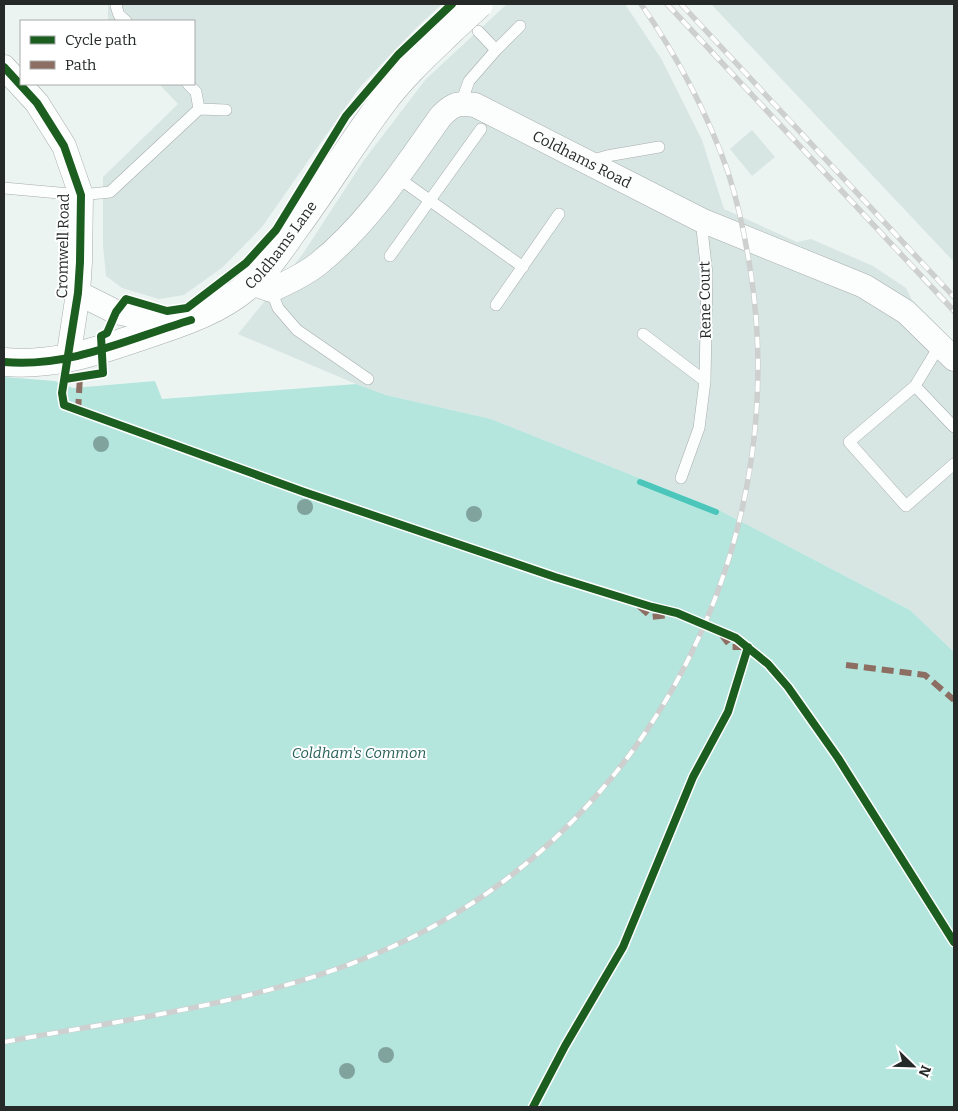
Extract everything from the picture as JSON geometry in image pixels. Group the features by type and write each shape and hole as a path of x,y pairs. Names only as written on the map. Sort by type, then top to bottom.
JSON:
{"street":[{"name":"Coldhams Lane","path":"4,362 25,364 68,359 191,320 261,286 275,256 327,185 383,102 462,12"},
{"name":"Cromwell Road","path":"4,67 20,84"},
{"name":"Cromwell Road","path":"21,85 38,103 64,146 81,195 78,293 68,359"},
{"path":"261,286 294,280 318,264 361,223 441,116 451,106 460,103"},
{"name":"Coldhams Road","path":"460,103 475,105 701,220 864,286 906,312 948,352"},
{"path":"78,293 116,312 175,324"}],"lane":[{"path":"117,4 120,15 125,20"},
{"path":"460,103 469,81 520,26"},
{"path":"478,31 496,50"},
{"path":"189,85 196,92 199,109"},
{"path":"4,188 81,195 110,192 199,109 226,110"},
{"path":"390,256 481,129"},
{"path":"588,162 607,156 659,147"},
{"path":"397,177 522,267"},
{"path":"496,305 559,214"},
{"name":"Rene Court","path":"681,478 699,428 705,381 707,274 701,220"},
{"path":"261,286 297,330 368,379"},
{"path":"643,334 705,381"},
{"path":"948,352 935,353 915,386 849,442 906,506 954,464"},
{"path":"915,386 954,427"}],"shaded area":[{"path":"108,4 442,4 416,28 359,88 262,227 223,267 184,295 159,299 122,288 106,276 103,246 103,177 178,104 160,85 195,85 195,20 108,20"},
{"path":"507,4 625,4 662,60 702,140 724,209 797,242 811,239 873,266 906,288 912,300 954,342 954,652 910,610 717,509 491,419 386,395 238,334 302,255 364,160 426,79"},
{"path":"711,4 954,4 954,262"},
{"path":"752,130 775,157 752,176 730,149"}],"green space":[{"name":"Coldham's Common","path":"4,377 55,381 73,388 155,381 162,399 356,384 386,395 491,419 717,509 910,610 954,652 954,1107 4,1107"}],"waterway":[{"path":"640,482 716,512"}],"railway":[{"path":"4,1042 232,999 288,985 343,967 396,945 448,918 527,863 595,797 652,722 698,639 731,551 751,458 758,363 750,268 741,220 728,172 701,106 679,64 641,4"},
{"path":"667,4 954,311"},
{"path":"681,4 954,297"}],"marked path":[{"path":"78,411 80,376"},
{"path":"639,606 651,617 669,615"},
{"path":"721,634 731,647 745,647"},
{"path":"846,665 925,675 954,700"}],"cycle path":[{"path":"65,379 103,373 101,336 107,333 116,312 126,299 167,311 187,308 246,263 276,230 346,116 398,55 452,4"},
{"path":"4,67 20,84"},
{"path":"20,85 37,103 64,146 81,195 78,293 62,393 64,405 304,492 555,577 677,613 736,638 768,664 788,687 838,758 954,942"},
{"path":"4,362 28,363 76,356 191,320"},
{"path":"533,1107 565,1046 623,947 693,777 728,712 748,647"}]}
